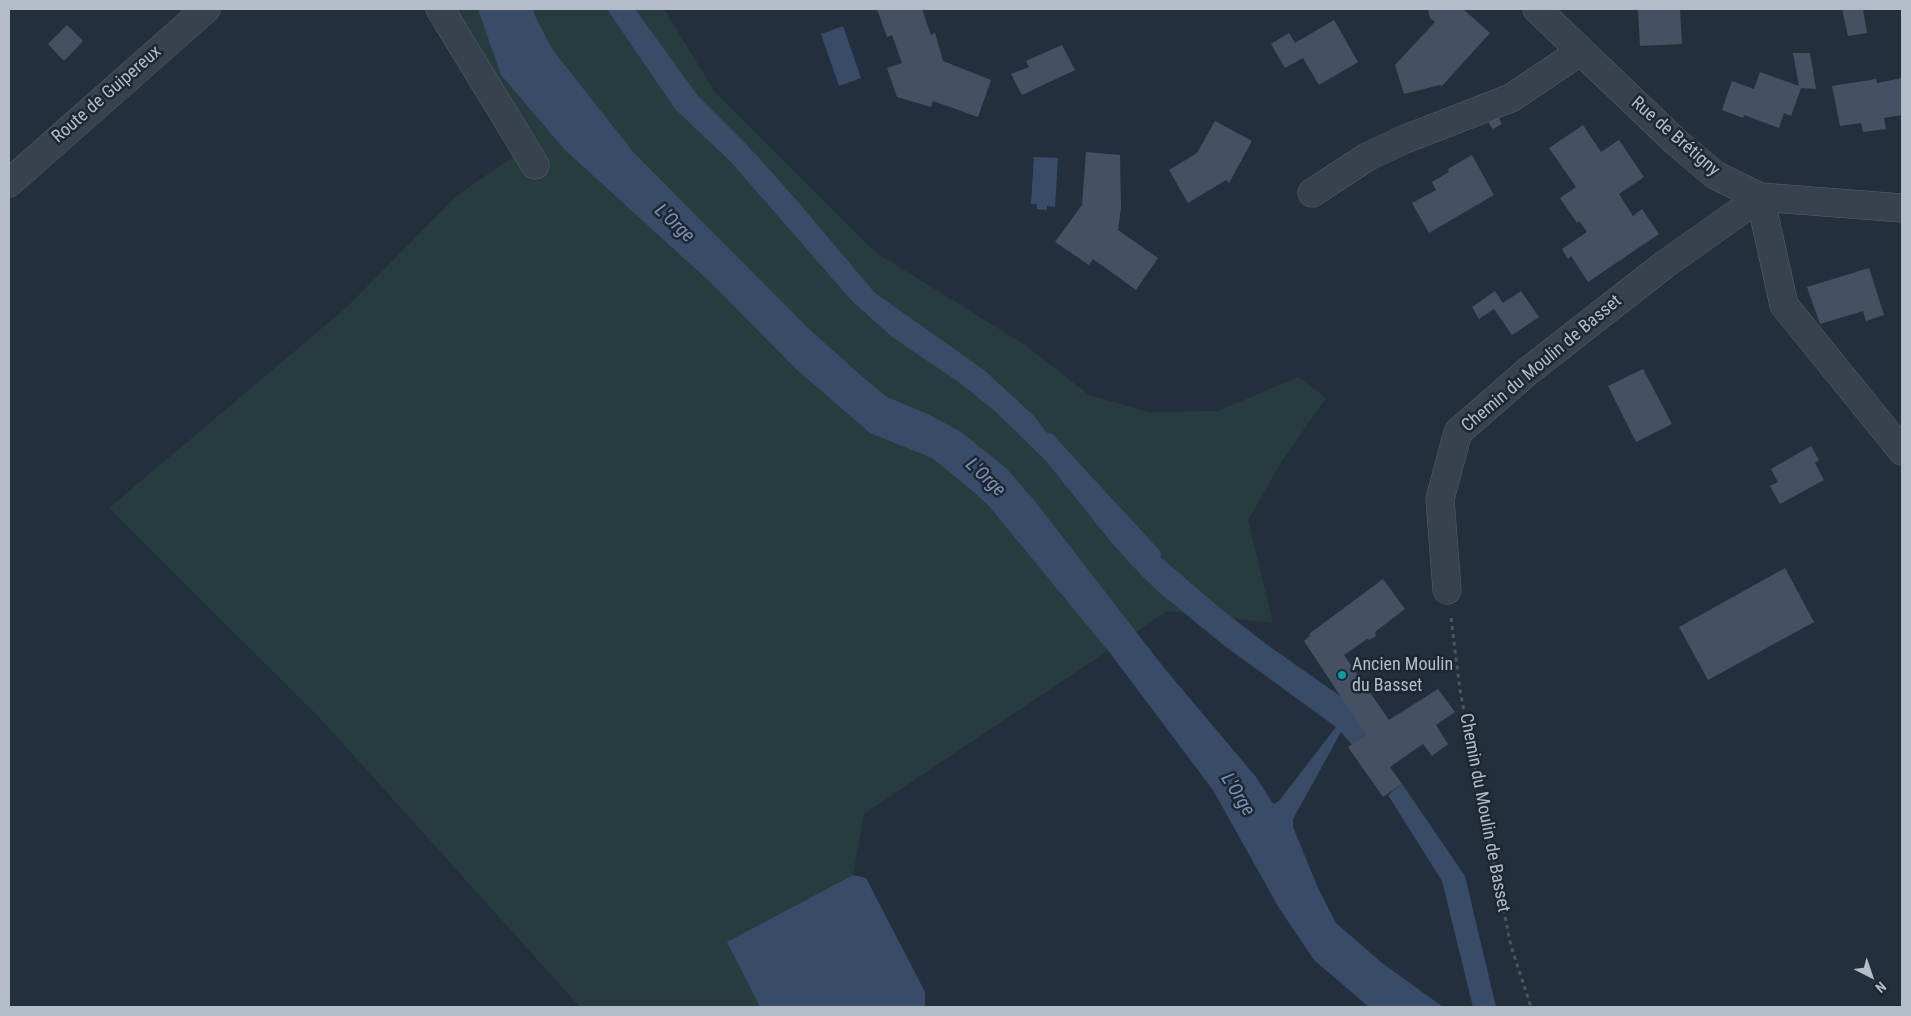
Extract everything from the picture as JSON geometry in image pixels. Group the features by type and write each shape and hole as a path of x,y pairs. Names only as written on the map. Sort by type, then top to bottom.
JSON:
{"street":[{"name":"Route de Guipereux","path":"9,183 206,9"},
{"path":"440,9 535,165"},
{"name":"Rue de Brétigny","path":"1537,9 1676,142 1715,175 1760,197 1902,208"},
{"path":"1312,193 1367,157 1403,140 1511,98 1582,51"},
{"path":"1760,197 1784,305 1902,451"},
{"name":"Chemin du Moulin de Basset","path":"1448,590 1440,499 1458,432 1527,372 1664,265 1760,197"}],"path":[{"name":"Chemin du Moulin de Basset","path":"1448,590 1460,690 1486,826 1511,946 1531,1007"}],"green space":[{"path":"454,9 664,9 715,92 875,252 1025,345 1089,395 1149,412 1218,411 1298,377 1326,398 1282,461 1248,520 1273,623 1167,611 864,814 853,875 728,942 760,1007 580,1007 319,717 109,508 347,307 456,196 535,142"}],"water":[{"name":"L'Orge","path":"478,9 534,9 533,12 552,49 634,153 809,329 887,397 930,415 961,432 1006,468 1034,500 1165,669 1256,777 1274,804 1279,801 1336,727 1226,647 1161,594 1111,542 1046,461 997,413 960,383 892,337 851,300 731,162 675,109 607,9 635,9 698,96 748,146 793,196 875,293 984,370 1033,415 1081,476 1159,556 1266,644 1343,698 1366,735 1352,745 1341,732 1293,819 1293,827 1318,888 1336,923 1382,963 1443,1007 1369,1007 1314,960 1279,908 1213,790 1110,653 988,505 932,458 870,433 796,369 710,282 565,150 501,75"},
{"path":"843,26 861,78 839,86 821,34"},
{"path":"1034,157 1058,158 1055,207 1047,206 1047,210 1037,209 1037,204 1031,204"},
{"path":"1402,784 1465,876 1496,1007 1473,1007 1442,881 1388,795"},
{"path":"853,875 866,878 925,992 925,1006 760,1007 727,942"}],"building":[{"path":"877,9 922,9 931,35 935,33 943,61 991,80 978,117 933,101 931,107 897,97 887,68 902,63 892,35 887,37"},
{"path":"1428,9 1463,9 1490,33 1442,86 1404,94 1395,65 1435,22 1430,18"},
{"path":"1638,9 1680,9 1682,44 1640,46"},
{"path":"1842,9 1863,9 1867,33 1848,36"},
{"path":"1334,20 1358,62 1319,85 1303,58 1285,68 1271,44 1289,33 1295,43"},
{"path":"67,25 83,41 64,61 48,44"},
{"path":"1062,45 1075,70 1022,95 1011,74 1029,67 1026,61"},
{"path":"1793,53 1810,53 1816,89 1801,88 1791,116 1784,113 1779,128 1744,115 1743,118 1722,110 1732,81 1754,89 1760,72 1799,86"},
{"path":"1902,78 1902,115 1884,118 1886,129 1863,132 1861,123 1840,126 1832,86 1876,79 1877,83"},
{"path":"1497,114 1502,124 1493,129 1489,124 1491,117"},
{"path":"1215,121 1252,141 1229,183 1226,180 1188,203 1169,170 1197,153"},
{"path":"1583,125 1601,152 1619,140 1644,177 1619,194 1633,216 1642,209 1659,234 1588,282 1571,256 1568,259 1562,249 1587,232 1579,221 1577,223 1560,198 1576,187 1549,148"},
{"path":"1086,152 1120,155 1121,208 1118,230 1158,258 1136,290 1093,259 1089,265 1055,242 1082,205"},
{"path":"1472,155 1494,195 1429,233 1412,203 1436,190 1432,182 1449,172 1448,169"},
{"path":"1869,268 1884,315 1866,321 1863,311 1820,324 1807,287"},
{"path":"1495,291 1503,303 1521,291 1539,317 1512,335 1494,309 1479,319 1472,307"},
{"path":"1643,369 1672,424 1636,442 1608,386"},
{"path":"1811,446 1819,460 1815,463 1824,480 1780,504 1770,486 1778,482 1771,469"},
{"path":"1785,568 1814,622 1708,680 1679,627"},
{"name":"Ancien Moulin du Basset","path":"1383,579 1405,609 1375,632 1376,636 1370,640 1367,639 1344,655 1389,720 1438,689 1455,712 1436,725 1448,744 1432,756 1423,744 1390,767 1402,784 1383,797 1348,747 1366,735 1304,641 1310,636 1309,634"}],"waterway":[{"path":"1049,438 1156,554"}],"place":[{"name":"Ancien Moulin du Basset","path":"1342,675"}]}
